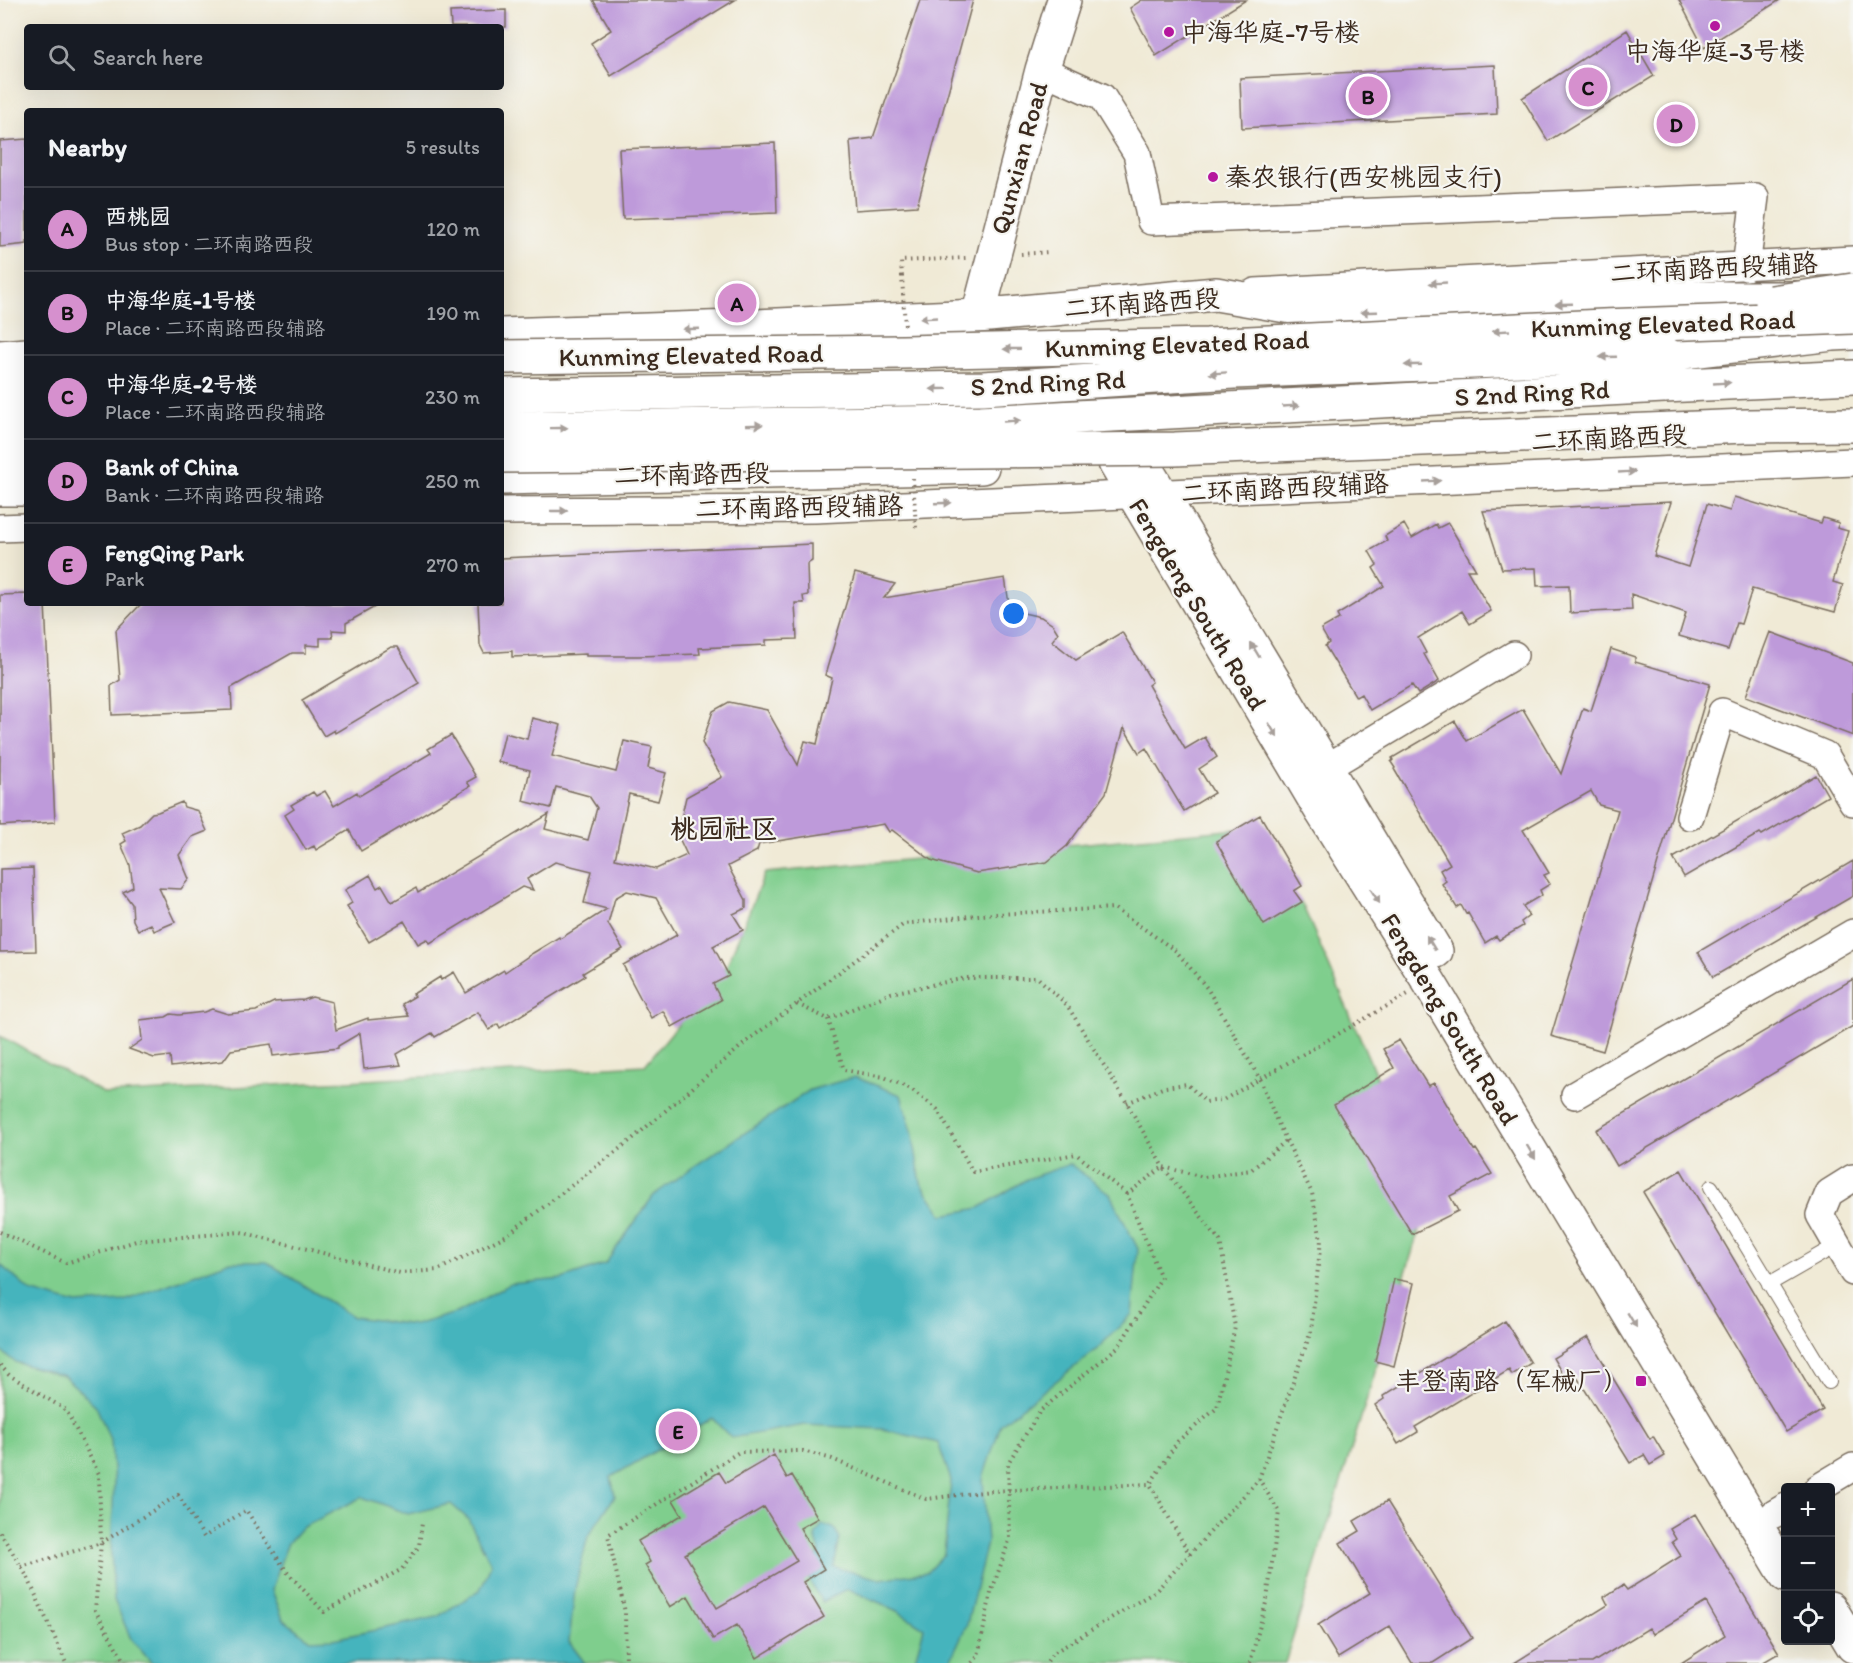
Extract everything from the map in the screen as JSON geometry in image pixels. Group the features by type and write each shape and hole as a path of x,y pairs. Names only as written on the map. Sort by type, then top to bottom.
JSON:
{"main road":[{"name":"Qunxian Road","path":"978,316 1042,70 1064,0"},
{"path":"1603,326 1853,290"},
{"name":"二环南路西段","path":"504,335 978,316 1216,294 1334,314 1700,298 1853,296"},
{"name":"Kunming Elevated Road","path":"504,357 903,352 1207,345 1603,326 1853,317"},
{"name":"S 2nd Ring Rd","path":"504,395 983,388 1234,372 1666,354 1853,333"},
{"path":"0,357 24,356"},
{"path":"0,374 24,373"},
{"name":"S 2nd Ring Rd","path":"504,428 981,422 1853,377"},
{"path":"0,402 24,402"},
{"name":"二环南路西段","path":"504,478 1128,463 1853,425"},
{"path":"504,456 1175,449 1747,426 1853,425"},
{"path":"0,435 24,434"},
{"name":"Fengdeng South Road","path":"1128,463 1326,768 1781,1516"},
{"path":"0,466 24,465"},
{"path":"0,489 24,489"},
{"name":"Fengdeng South Road","path":"1148,494 1322,812 1429,982 1781,1568"},
{"path":"1835,1616 1853,1646"},
{"path":"1827,1645 1838,1663"}],"street":[{"path":"1042,70 1102,97 1137,153 1151,221 1755,197 1746,267"},
{"name":"二环南路西段辅路","path":"1216,294 1853,260"},
{"name":"二环南路西段辅路","path":"504,511 815,509 1853,462"},
{"path":"0,528 24,527"},
{"path":"1326,768 1514,655"},
{"path":"1690,816 1722,712 1825,755 1853,802"},
{"path":"1575,1095 1853,933"},
{"path":"1853,1178 1829,1193 1820,1215 1853,1272"},
{"path":"1826,1483 1853,1467"}],"lane":[{"path":"1711,1187 1829,1382"},
{"path":"1769,1284 1837,1245"}],"path":[{"path":"0,1232 66,1263 136,1241 241,1232 400,1273 438,1270 507,1235 631,1140 751,1038 904,924 978,915 1114,908 1176,951 1206,988 1260,1079 1276,1119 1312,1194 1321,1240 1311,1331 1259,1479 1156,1591 1053,1653 1046,1663"},
{"path":"828,1019 891,993 966,978 1038,978 1067,1005 1127,1102 1163,1167 1220,1241 1235,1327 1217,1408 1178,1441 1150,1484"},
{"path":"1127,1102 1166,1087 1187,1084 1206,1102 1224,1100 1429,982"},
{"path":"797,1004 828,1019 844,1070 884,1077 911,1089 937,1108 973,1172 1076,1154 1127,1194 1161,1278 1119,1346 1040,1411 1008,1463 1010,1538 991,1593 978,1656 972,1663"},
{"path":"1163,1167 1204,1177 1251,1170 1287,1140"},
{"path":"1127,1194 1163,1167"},
{"path":"0,1365 9,1375 66,1410 99,1474 101,1543 95,1610 125,1663"},
{"path":"626,1663 625,1612 608,1534 739,1452 803,1451 832,1460 926,1499 991,1491 1150,1484"},
{"path":"1250,1663 1267,1599 1278,1512 1259,1479"},
{"path":"1150,1484 1190,1555"},
{"path":"21,1567 101,1543 178,1495 204,1537 246,1510 287,1572 324,1612 402,1569 418,1546 422,1523"},
{"path":"0,1532 28,1578 66,1663"}],"green space":[{"path":"1249,828 1303,906 1429,1198 1285,1663 0,1663 0,1036 105,1094 645,1065 727,965 765,873"}],"water":[{"path":"855,1077 901,1095 912,1131 921,1183 943,1215 979,1208 1027,1179 1070,1164 1110,1194 1138,1249 1132,1314 1096,1350 1001,1424 983,1478 987,1543 967,1624 949,1663 914,1663 924,1628 896,1610 848,1589 822,1602 811,1584 806,1569 820,1552 815,1536 822,1524 834,1528 840,1538 834,1567 880,1579 927,1572 944,1554 951,1480 938,1443 882,1429 805,1425 731,1438 712,1418 611,1477 615,1496 588,1536 575,1589 569,1642 585,1663 152,1663 131,1639 114,1600 111,1553 114,1482 111,1442 96,1406 64,1376 15,1362 0,1350 0,1264 30,1291 76,1304 124,1301 228,1262 267,1262 353,1317 415,1325 459,1312 510,1284 562,1279 605,1264 654,1195 810,1090","holes":["362,1497 408,1514 451,1504 468,1519 491,1564 480,1590 437,1617 333,1639 310,1640 283,1619 272,1590 288,1543 301,1528"]}],"building":[{"path":"593,0 735,0 611,76 591,43 611,30"},
{"path":"920,0 973,0 917,206 855,210 850,141 873,138"},
{"name":"中海华庭-7号楼","path":"1142,0 1246,0 1156,56 1130,8"},
{"name":"中海华庭-3号楼","path":"1679,0 1780,0 1704,48"},
{"path":"506,10 506,27 504,24 451,24 450,12"},
{"path":"1627,30 1654,76 1548,141 1522,98"},
{"path":"1495,65 1497,114 1242,128 1240,78"},
{"path":"24,139 24,244 0,247 0,141"},
{"path":"775,143 777,213 623,219 619,149"},
{"path":"1734,497 1821,523 1823,518 1839,523 1837,528 1848,531 1833,582 1843,585 1835,612 1752,589 1741,624 1737,623 1728,650 1679,636 1686,613 1631,594 1632,610 1570,613 1569,585 1537,586 1536,568 1502,569 1483,511 1671,502 1654,556 1688,567 1707,504 1730,511"},
{"path":"1448,523 1476,570 1467,570 1491,611 1470,624 1462,611 1418,638 1439,681 1418,694 1412,685 1370,710 1361,694 1356,697 1325,646 1329,643 1321,629 1339,619 1337,615 1384,586 1373,568 1377,565 1369,551 1387,541 1385,536 1404,524 1412,538 1436,524 1438,528"},
{"path":"812,544 812,561 807,564 808,595 803,596 804,603 795,603 797,639 766,640 766,645 699,648 700,654 586,656 586,654 512,657 512,651 484,653 480,645 478,606 504,606 504,558"},
{"path":"855,573 895,584 884,598 1005,578 1010,610 1041,617 1053,625 1058,633 1052,641 1076,660 1122,632 1152,682 1148,685 1185,749 1205,737 1217,757 1199,769 1214,793 1184,811 1146,748 1139,753 1124,728 1106,793 1067,846 1047,862 977,873 931,860 892,830 889,832 884,824 759,844 757,851 728,866 746,900 746,908 733,914 743,930 713,946 729,976 713,984 721,1000 672,1027 663,1011 651,1018 623,965 677,935 656,898 627,891 615,898 608,924 623,949 583,973 585,976 500,1028 498,1024 489,1030 478,1012 435,1037 432,1033 397,1054 401,1065 364,1069 360,1033 338,1048 273,1056 271,1044 231,1050 223,1061 171,1067 170,1056 154,1058 129,1049 142,1040 140,1020 212,1009 228,1014 256,1011 274,1002 304,1000 312,997 332,1002 336,1030 368,1018 368,1020 409,1016 402,1004 440,977 441,980 454,972 466,993 504,970 505,972 607,909 584,903 592,871 555,862 527,879 533,890 522,887 430,943 427,939 418,944 404,921 369,942 347,906 352,903 345,890 370,875 377,888 382,885 392,902 416,888 418,893 549,814 545,829 588,840 597,808 589,796 556,787 551,808 523,801 530,770 498,762 505,733 527,739 532,718 561,725 552,756 616,772 624,741 652,747 648,768 666,773 658,801 629,794 615,859 656,869 687,855 680,840 679,827 686,797 722,777 702,743 713,711 729,702 767,710 798,765 805,741 817,744 832,678 825,675"},
{"path":"24,594 24,606 45,606 55,822 0,826 0,595"},
{"path":"139,606 377,606 346,623 346,631 332,630 333,638 320,638 320,646 306,645 306,653 292,653 231,688 232,710 112,715 111,686 120,680 116,630"},
{"path":"1770,632 1853,663 1853,736 1746,696"},
{"path":"391,647 398,647 419,683 335,733 334,730 324,736 302,700"},
{"path":"1611,649 1635,657 1635,662 1710,684 1603,1051 1551,1036 1618,810 1599,805 1591,791 1523,830 1549,873 1544,875 1550,884 1540,890 1542,895 1523,906 1529,916 1521,922 1523,926 1499,940 1496,936 1485,943 1468,913 1466,914 1461,905 1457,908 1442,884 1446,881 1440,870 1450,864 1391,762 1392,758 1455,721 1467,741 1523,709 1561,774 1583,708 1591,711"},
{"path":"451,735 476,777 467,782 470,786 361,851 349,830 316,850 314,846 306,850 285,815 294,809 291,805 313,792 316,796 325,791 334,806 357,792 359,796 431,753 428,749"},
{"path":"1816,775 1828,796 1684,877 1673,858"},
{"path":"182,802 184,807 198,811 207,831 192,837 179,855 189,879 181,889 159,888 175,922 154,931 151,924 138,930 133,920 132,904 123,892 133,887 130,865 121,844 126,841 122,833 140,825 152,813"},
{"path":"1260,815 1302,886 1294,891 1302,902 1264,925 1216,841"},
{"path":"1853,861 1853,896 1713,977 1698,952"},
{"path":"33,868 36,951 0,952 0,869"},
{"path":"1853,979 1853,1026 1617,1166 1596,1130"},
{"path":"1399,1040 1428,1086 1434,1083 1474,1150 1476,1149 1492,1174 1450,1196 1458,1211 1412,1234 1334,1105 1394,1068 1383,1049"},
{"path":"1681,1170 1823,1410 1786,1432 1643,1192"},
{"path":"1394,1279 1414,1283 1394,1366 1375,1361"},
{"path":"1505,1321 1531,1363 1512,1375 1509,1370 1415,1427 1418,1432 1398,1444 1375,1405 1384,1399 1383,1396"},
{"path":"1588,1337 1650,1439 1653,1436 1665,1456 1650,1465 1644,1455 1630,1463 1577,1377 1567,1382 1553,1358"},
{"path":"774,1455 787,1478 792,1475 818,1518 800,1528 824,1569 803,1582 824,1617 757,1658 737,1625 713,1639 688,1596 670,1607 645,1565 650,1562 638,1541 682,1515 673,1500 719,1472 726,1483","holes":["764,1507 797,1561 717,1608 685,1554"]},
{"path":"1387,1501 1472,1638 1433,1663 1412,1663 1390,1626 1338,1658 1318,1625 1370,1593 1340,1543 1360,1531 1354,1521"},
{"path":"1695,1514 1779,1653 1762,1663 1681,1663 1725,1635 1706,1602 1653,1634 1649,1628 1592,1663 1514,1663 1608,1605 1604,1597 1623,1585 1627,1590 1681,1556 1672,1542 1676,1539 1670,1529"}],"place":[{"name":"中海华庭-3号楼","path":"1715,26"},
{"name":"中海华庭-7号楼","path":"1169,32"},
{"name":"中海华庭-2号楼","path":"1588,87"},
{"name":"中海华庭-1号楼","path":"1368,96"},
{"name":"Bank of China","path":"1676,124"},
{"name":"秦农银行(西安桃园支行)","path":"1213,177"},
{"name":"西桃园","path":"737,303"},
{"name":"丰登南路（军械厂）","path":"1641,1381"},
{"name":"FengQing Park","path":"678,1431"}],"district":[{"name":"桃园社区","path":"724,828"}]}
